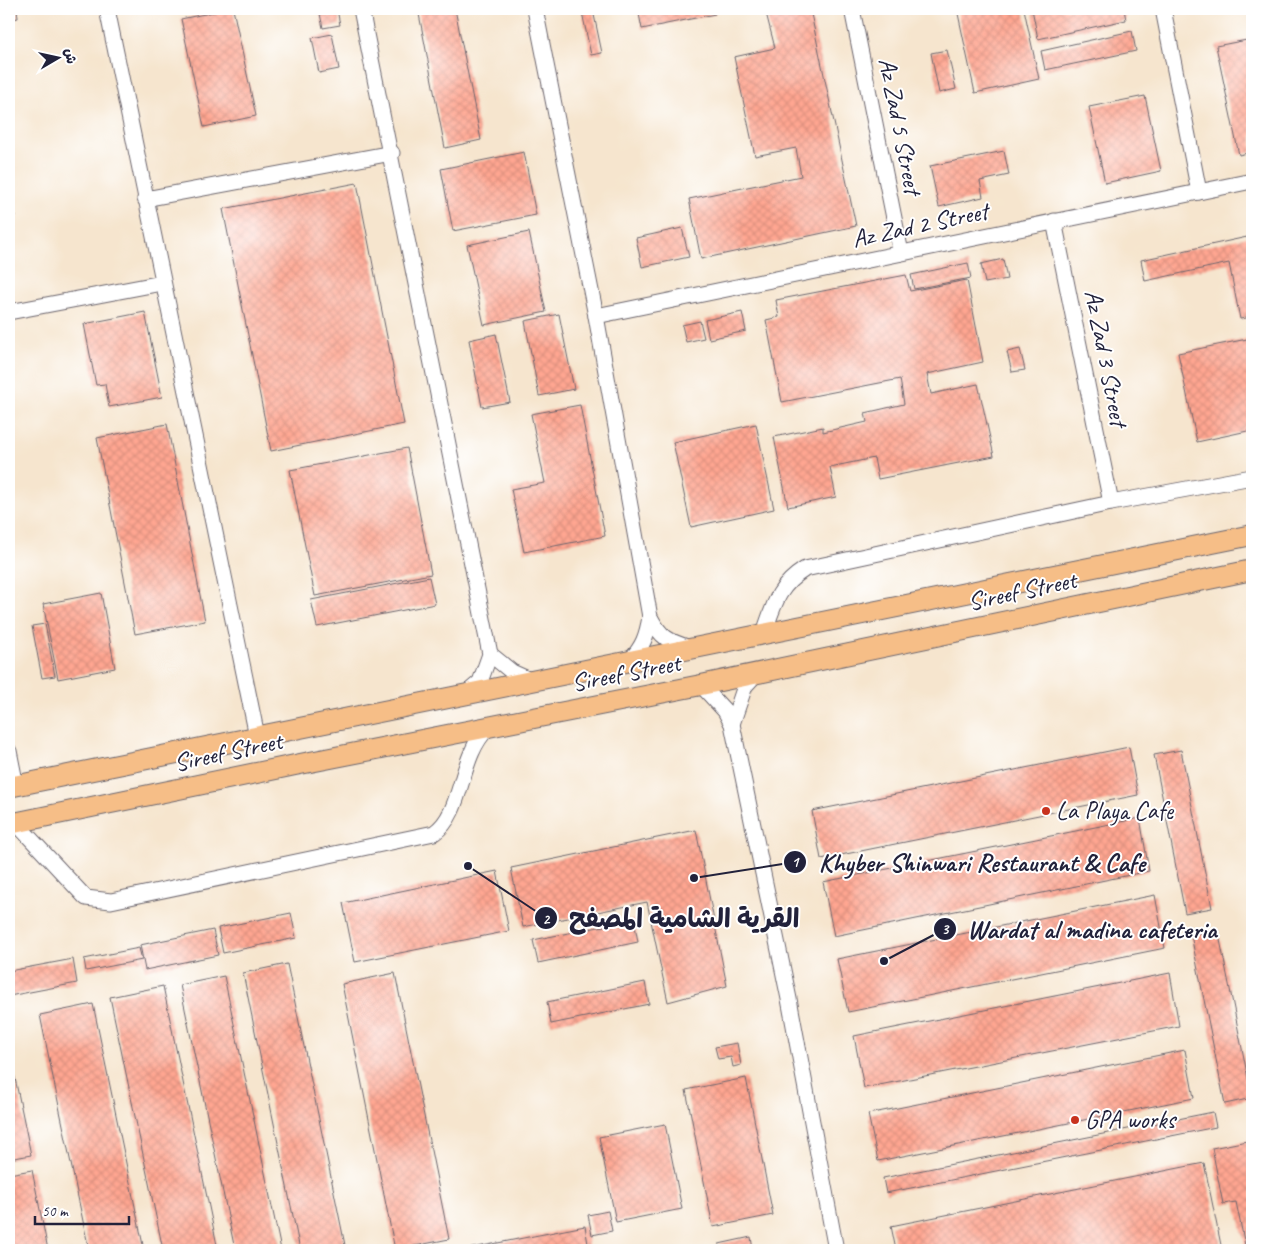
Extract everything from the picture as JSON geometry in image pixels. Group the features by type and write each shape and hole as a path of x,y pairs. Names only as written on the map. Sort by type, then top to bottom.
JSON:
{"main road":[{"name":"Sireef Street","path":"12,787 530,680 1252,535"},
{"name":"Sireef Street","path":"12,824 295,765 757,674 1252,570"}],"street":[{"path":"107,9 162,283 257,736"},
{"path":"361,9 392,153 490,654 480,682 467,694"},
{"path":"535,9 596,316 650,617 667,641 690,648"},
{"name":"Az Zad 5 Street","path":"852,9 901,253"},
{"path":"1163,9 1199,192"},
{"path":"145,199 392,153"},
{"name":"Az Zad 2 Street","path":"596,316 1252,181"},
{"name":"Az Zad 3 Street","path":"1054,222 1111,503"},
{"path":"9,312 162,283"},
{"path":"764,633 778,595 789,579 805,569 1111,503 1252,476"},
{"path":"630,660 640,650 647,636 650,617"},
{"path":"490,654 512,672 530,680"},
{"path":"732,724 746,686 757,674"},
{"path":"701,685 721,705 732,724 789,999 836,1250"},
{"path":"12,824 86,898 111,901 121,899 434,833 441,828 450,816 471,750 488,728"},
{"path":"9,751 12,787"}],"building":[{"path":"9,9 17,9 18,18 9,20"},
{"path":"233,9 256,116 204,127 181,19"},
{"path":"319,9 337,9 340,25 323,28"},
{"path":"418,9 455,9 481,140 445,148"},
{"path":"638,9 714,9 715,14 642,29"},
{"path":"765,9 810,9 856,226 701,259 689,199 801,176 796,148 755,156 734,57 775,48"},
{"path":"957,9 1024,9 1039,79 975,93"},
{"path":"1032,9 1124,9 1126,20 1038,39"},
{"path":"593,10 602,53 591,55 582,12"},
{"path":"1132,31 1136,51 1045,70 1041,51"},
{"path":"332,34 339,69 319,73 312,38"},
{"path":"1252,39 1252,152 1239,155 1216,46"},
{"path":"947,50 956,89 939,93 931,53"},
{"path":"1145,96 1161,171 1105,183 1089,107"},
{"path":"1004,151 1009,175 980,181 983,197 939,207 930,166"},
{"path":"524,152 536,215 453,231 441,169"},
{"path":"357,183 404,424 271,451 223,209"},
{"path":"9,191 15,216 9,217"},
{"path":"682,228 689,257 642,267 636,238"},
{"path":"529,232 546,312 484,325 467,245"},
{"path":"1247,237 1252,260 1252,317 1240,319 1229,263 1145,281 1141,260"},
{"path":"1003,259 1007,279 985,283 981,264"},
{"path":"968,263 971,278 914,289 911,275"},
{"path":"906,275 910,291 967,280 983,362 927,374 931,394 978,384 994,456 878,479 874,458 830,467 836,497 788,507 774,437 823,427 823,432 867,422 865,413 904,404 900,379 782,402 766,320 779,317 776,300"},
{"path":"145,312 162,397 109,407 105,384 96,385 84,324"},
{"path":"742,312 746,331 709,339 705,320"},
{"path":"559,314 574,389 539,396 525,321"},
{"path":"700,321 704,338 686,342 682,325"},
{"path":"496,334 510,402 482,407 469,340"},
{"path":"1252,338 1252,430 1197,442 1178,353"},
{"path":"1020,349 1025,370 1012,372 1007,352"},
{"path":"580,405 605,536 524,552 511,489 545,483 531,414"},
{"path":"167,424 205,621 135,634 97,438"},
{"path":"756,424 774,509 691,527 673,442"},
{"path":"407,448 431,574 315,596 290,470"},
{"path":"429,577 435,604 317,627 311,600"},
{"path":"101,593 115,668 58,679 43,604"},
{"path":"45,624 55,676 42,678 32,626"},
{"path":"1129,747 1138,795 821,859 812,811"},
{"path":"1181,750 1212,908 1185,913 1154,755"},
{"path":"1140,818 1149,871 834,936 823,882"},
{"path":"696,830 727,986 668,1002 647,902 523,927 511,868"},
{"path":"497,871 509,931 355,962 343,903"},
{"path":"1155,895 1165,948 848,1012 837,959"},
{"path":"291,913 296,938 223,953 218,928"},
{"path":"634,920 638,942 538,963 533,940"},
{"path":"213,930 218,955 145,970 140,945"},
{"path":"1218,930 1252,1098 1225,1104 1191,935"},
{"path":"139,948 142,960 86,971 84,959"},
{"path":"73,959 77,983 9,996 9,971"},
{"path":"287,964 346,1250 300,1250 243,973"},
{"path":"395,973 449,1239 395,1250 342,984"},
{"path":"1170,973 1179,1026 864,1088 854,1036"},
{"path":"224,976 281,1250 235,1250 180,985"},
{"path":"645,982 649,1004 551,1024 547,1002"},
{"path":"163,986 218,1250 163,1250 110,997"},
{"path":"93,1004 144,1250 89,1250 40,1015"},
{"path":"737,1043 741,1065 733,1067 731,1057 718,1059 715,1047"},
{"path":"9,1049 31,1155 9,1159"},
{"path":"1185,1050 1194,1098 878,1161 868,1114"},
{"path":"746,1078 773,1215 713,1227 686,1090"},
{"path":"1213,1112 1216,1127 886,1193 883,1178"},
{"path":"665,1124 682,1209 616,1222 599,1137"},
{"path":"1252,1140 1252,1250 1246,1250 1236,1202 1223,1204 1212,1148"},
{"path":"1204,1163 1222,1250 896,1250 891,1226"},
{"path":"32,1170 48,1250 9,1250 9,1174"},
{"path":"608,1211 612,1231 592,1235 588,1215"},
{"path":"585,1226 589,1250 467,1249"},
{"path":"751,1237 753,1250 703,1250 719,1246 719,1244"}],"place":[{"name":"La Playa Cafe","path":"1046,811"},
{"name":"القرية الشامية المصفح","path":"468,866"},
{"name":"Khyber Shinwari Restaurant & Cafe","path":"694,878"},
{"name":"Wardat al madina cafeteria","path":"884,961"},
{"name":"GPA works","path":"1075,1120"}]}
